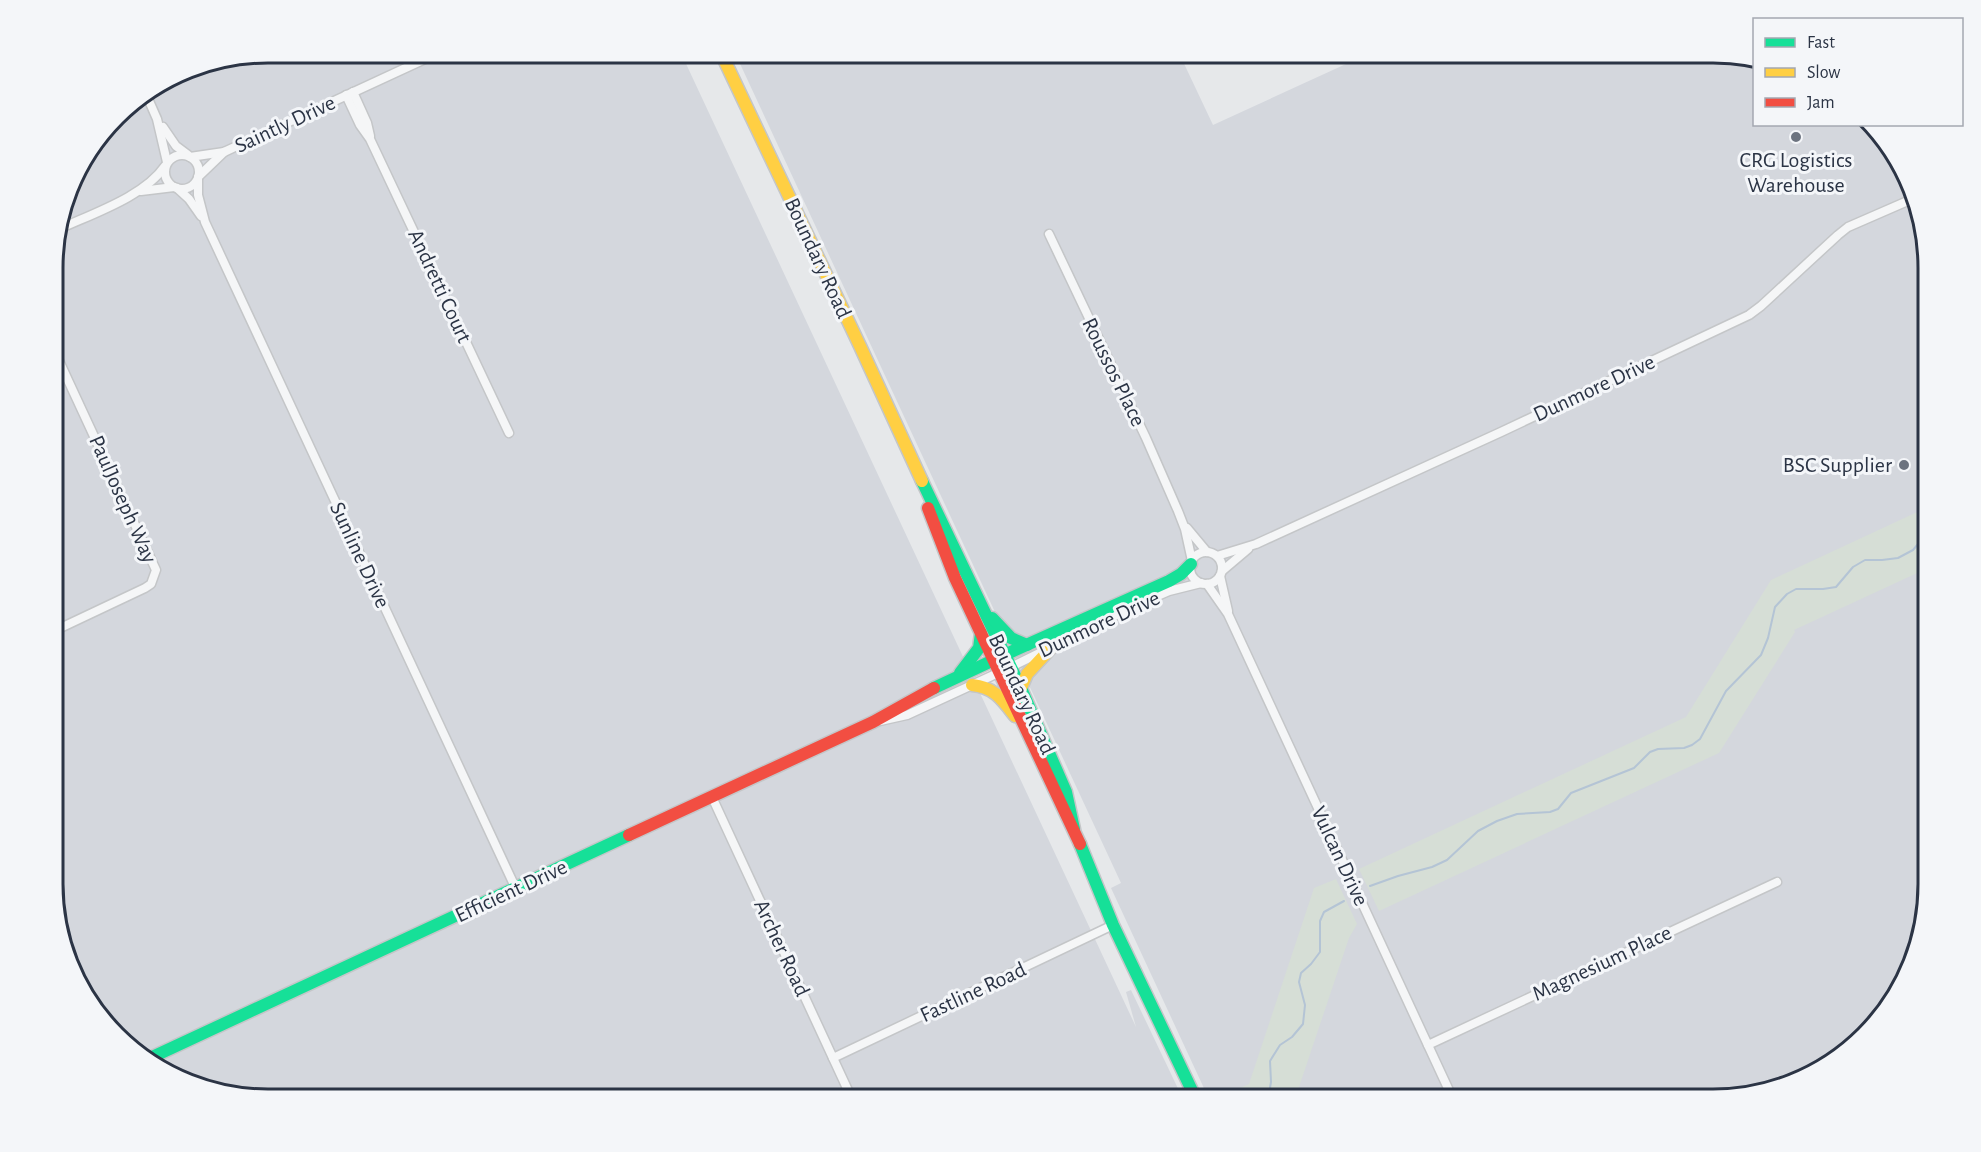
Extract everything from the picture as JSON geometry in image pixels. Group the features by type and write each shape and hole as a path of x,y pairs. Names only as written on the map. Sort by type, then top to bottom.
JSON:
{"main road":[{"name":"Boundary Road","path":"726,63 860,346 913,465 955,578 981,633 1021,688 1066,792 1074,829"},
{"name":"Boundary Road","path":"913,465 942,520 978,600 1030,737 1074,829 1113,925 1191,1089"},
{"name":"Dunmore Drive","path":"1002,664 1027,645 1174,580 1183,574 1191,563"},
{"path":"978,600 999,628 1019,644 1027,645"},
{"path":"955,679 979,648 981,633"},
{"path":"1021,688 1027,674 1053,646"},
{"name":"Efficient Drive","path":"156,1055 873,722 955,679 1002,664"},
{"path":"972,685 988,686 995,691 1030,737"}],"street":[{"name":"Saintly Drive","path":"189,156 224,152 415,63"},
{"name":"Saintly Drive","path":"350,94 367,123 370,139"},
{"path":"141,191 184,189 191,186 198,177 197,165 176,146 157,119 149,101"},
{"path":"157,119 166,164 164,173 166,180 176,188"},
{"name":"Andretti Court","path":"370,139 509,433"},
{"name":"Saintly Drive","path":"198,177 224,152"},
{"path":"68,225 141,191 176,155 189,156"},
{"name":"Sunline Drive","path":"198,177 198,195 205,222"},
{"name":"Sunline Drive","path":"176,188 189,199 205,222 516,889"},
{"name":"Dunmore Drive","path":"1217,556 1256,544 1749,315 1838,235 1848,228 1907,201"},
{"name":"Roussos Place","path":"1048,234 1146,438 1185,529 1191,563"},
{"name":"PaulJoseph Way","path":"63,369 156,570 151,584 145,588 63,627"},
{"name":"Roussos Place","path":"1178,512 1190,533 1207,552"},
{"name":"Dunmore Drive","path":"1221,573 1256,544"},
{"path":"1207,552 1217,556 1222,565 1217,580 1204,583 1191,574 1191,563 1198,554 1207,552"},
{"name":"Vulcan Drive","path":"1221,573 1228,614"},
{"name":"Dunmore Drive","path":"1002,664 1053,646 1169,591 1204,583"},
{"name":"Vulcan Drive","path":"1204,583 1228,614 1448,1089"},
{"name":"Efficient Drive","path":"873,722 907,715 972,685 1002,664"},
{"name":"Archer Road","path":"712,797 847,1089"},
{"name":"Magnesium Place","path":"1428,1045 1777,882"},
{"name":"Fastline Road","path":"833,1058 1113,925"}],"shaded area":[{"path":"268,63 686,63 1136,1027 1126,992 1131,990 1178,1089 268,1089 215,1082 190,1073 166,1062 133,1038 98,998 79,962 70,937 63,884 63,268 65,241 74,202 90,166 105,143 143,105 166,90 202,74 241,65"},
{"path":"740,63 1184,63 1213,125 1348,63 1713,63 1753,68 1753,126 1861,126 1876,143 1897,177 1914,228 1918,255 1918,897 1914,924 1902,962 1891,986 1876,1009 1858,1029 1838,1047 1804,1068 1753,1085 1726,1089 1204,1089 1111,888 1121,883"},
{"path":"1918,512 1918,573 1794,630 1795,632 1719,753 1379,911 1359,869 1686,717 1771,580"},
{"path":"1336,879 1357,924 1349,938 1298,1089 1241,1089 1249,1084 1314,888"}],"waterway":[{"path":"1370,886 1432,867 1447,860 1478,831 1497,821 1517,814 1550,812 1558,809 1571,793 1634,768 1650,752 1692,745 1700,739 1726,691 1761,655 1768,638 1775,607 1787,594 1796,589 1836,587 1853,567 1865,560 1898,558 1913,550 1918,544"},
{"path":"1270,1089 1270,1061 1280,1045 1292,1037 1303,1024 1305,1005 1299,982 1301,973 1320,952 1320,921 1324,912 1344,901"}],"traffic: fast":[{"path":"922,481 1020,686 1066,792 1074,829"},
{"path":"934,688 1169,581 1191,564"},
{"path":"992,618 1011,638 1027,645"},
{"path":"960,673 979,648 981,633"},
{"path":"156,1055 629,835"},
{"path":"1080,844 1113,925 1191,1089"}],"traffic: slow":[{"path":"726,63 922,481"},
{"path":"1021,688 1027,674 1053,646"},
{"path":"972,685 992,691 1015,716"}],"traffic: jam":[{"path":"928,508 955,578 1080,844"},
{"path":"629,835 873,722 934,688"}],"place":[{"name":"CRG Logistics Warehouse","path":"1796,137"},
{"name":"BSC Supplier","path":"1904,465"}]}
